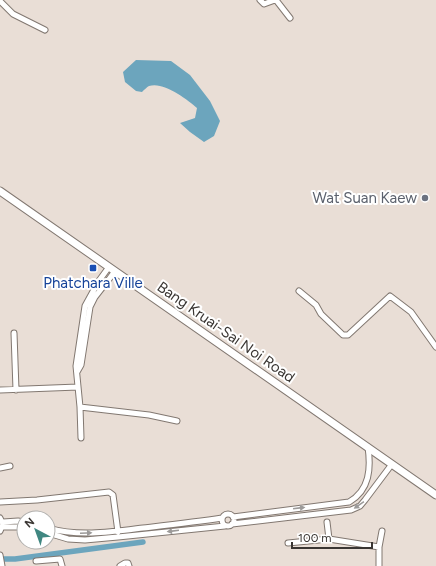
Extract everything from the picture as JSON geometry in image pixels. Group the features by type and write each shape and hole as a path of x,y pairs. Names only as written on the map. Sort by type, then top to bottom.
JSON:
{"main road":[{"name":"Bang Kruai-Sai Noi Road","path":"0,190 436,495"}],"street":[{"path":"260,0 264,4 275,0 290,18"},
{"path":"0,1 13,14 45,30"},
{"path":"81,438 77,372 80,365 87,306 97,284 112,269"},
{"path":"87,306 103,287 112,269"},
{"path":"299,291 316,305 321,314 343,335 348,335 390,296 411,312 436,347"},
{"path":"14,333 16,390"},
{"path":"0,390 78,387"},
{"path":"80,407 149,415 177,421"},
{"path":"56,535 68,539 85,540 118,537 196,525 222,518 227,514 232,517 349,502 356,498 366,484 370,462 368,447"},
{"path":"56,530 71,533 196,525 225,526 351,510 360,506 392,464"},
{"path":"0,468 10,466"},
{"path":"366,484 373,488"},
{"path":"0,502 37,500 109,492 113,495 118,537"},
{"path":"328,504 328,513"},
{"path":"280,510 280,518"},
{"path":"232,517 232,524"},
{"path":"222,518 222,523 225,526"},
{"path":"1,524 16,521"},
{"path":"327,522 329,539"},
{"path":"1,524 16,526"},
{"path":"379,566 379,547 382,531"},
{"path":"288,543 329,539 379,547"},
{"path":"0,554 2,566"},
{"path":"36,561 60,559 62,566"},
{"path":"120,566 125,562 130,566"}],"water":[{"path":"136,60 171,61 190,75 210,101 220,121 214,136 204,142 180,123 195,118 197,108 168,88 155,85 149,86 142,92 136,91 125,82 123,72"}],"waterway":[{"path":"0,559 15,559 143,542"}],"place":[{"name":"Wat Suan Kaew","path":"425,198"},
{"name":"Phatchara Ville","path":"93,268"}]}
